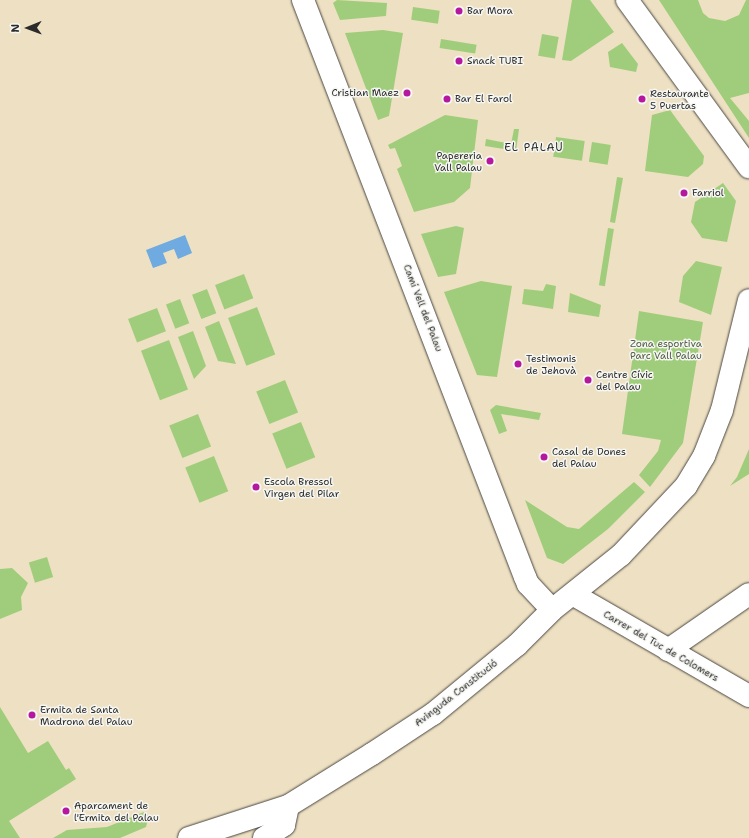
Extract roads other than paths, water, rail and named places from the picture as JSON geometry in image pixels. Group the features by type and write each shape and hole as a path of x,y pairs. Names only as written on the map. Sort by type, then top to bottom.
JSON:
{"street":[{"name":"Camí Vell del Palau","path":"303,0 525,577 528,584 552,610"},
{"path":"627,0 749,167"},
{"name":"Avinguda Constitució","path":"288,823 433,714 517,645 552,610 574,595 621,555 686,486 704,456 722,410 749,300"},
{"path":"668,650 749,594"},
{"name":"Carrer del Tuc de Colomers","path":"574,595 749,696"},
{"path":"189,838 288,823"},
{"path":"264,838 288,823"}],"water":[{"path":"185,235 192,253 178,259 174,249 163,253 167,263 153,268 146,250"}],"place":[{"name":"Bar Mora","path":"459,11"},
{"name":"Snack TUBI","path":"459,61"},
{"name":"Cristian Maez","path":"407,93"},
{"name":"Bar El Farol","path":"447,99"},
{"name":"Restaurante 5 Puertas","path":"642,99"},
{"name":"Papereria Vall Palau","path":"490,161"},
{"name":"Farriol","path":"684,193"},
{"name":"Testimonis de Jehovà","path":"518,364"},
{"name":"Centre Cívic del Palau","path":"588,380"},
{"name":"Casal de Dones del Palau","path":"544,457"},
{"name":"Escola Bressol Virgen del Pilar","path":"256,487"},
{"name":"Ermita de Santa Madrona del Palau","path":"32,715"},
{"name":"Aparcament de l'Ermita del Palau","path":"66,811"}],"district":[{"name":"EL PALAU","path":"534,148"}],"park label":[{"name":"Zona esportiva Parc Vall Palau","path":"666,348"}]}
